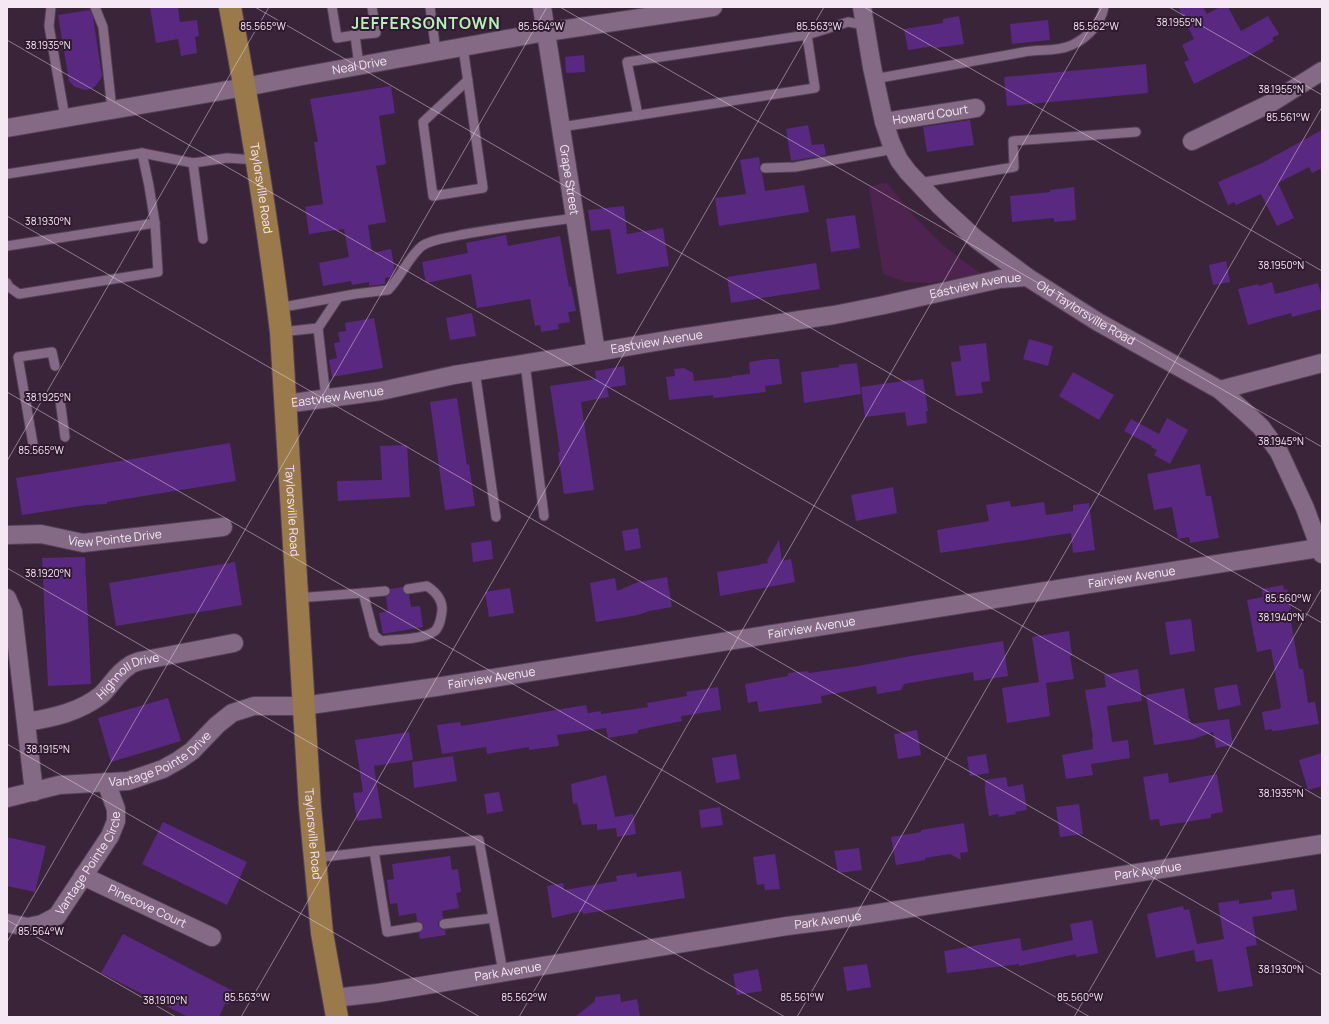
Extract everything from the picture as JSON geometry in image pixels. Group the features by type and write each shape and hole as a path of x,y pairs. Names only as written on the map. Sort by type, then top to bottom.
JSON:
{"main road":[{"name":"Taylorsville Road","path":"230,7 257,160 275,279 281,332 303,706 314,858 326,965 335,1008"}],"street":[{"name":"Grape Street","path":"542,7 596,352"},
{"name":"Neal Drive","path":"7,128 678,10 713,7"},
{"name":"Old Taylorsville Road","path":"862,7 874,79 884,122 899,160 908,172 940,206 976,239 1027,277 1098,322 1220,390 1261,427 1279,452 1305,508 1320,551"},
{"path":"1192,141 1271,103 1322,72"},
{"name":"Howard Court","path":"884,122 976,108"},
{"name":"Eastview Avenue","path":"285,404 381,390 525,363 679,338 834,315 1000,279 1027,277"},
{"path":"1220,390 1322,363"},
{"name":"View Pointe Drive","path":"7,535 41,534 83,543 223,527"},
{"name":"Fairview Avenue","path":"303,706 436,687 1320,551"},
{"path":"7,598 13,612 11,635 26,722 34,792"},
{"name":"Highnoll Drive","path":"26,722 48,718 85,707 102,694 117,676 128,666 140,661 234,643"},
{"name":"Vantage Pointe Drive","path":"7,798 59,786 128,781 163,769 179,760 192,751 232,712 254,706 303,706"},
{"name":"Vantage Pointe Circle","path":"7,923 28,927 42,924 57,916 110,836 116,820 116,809 106,782"},
{"name":"Park Avenue","path":"335,1008 378,992 787,926 1322,844"},
{"name":"Pinecove Court","path":"84,876 212,937"}],"lane":[{"path":"51,7 49,26 65,118"},
{"path":"95,7 103,27 112,110"},
{"path":"332,7 337,38 376,33 372,7"},
{"path":"430,7 436,52"},
{"path":"874,79 1031,51 1061,50 1074,45 1091,33 1102,14 1104,7"},
{"path":"638,115 627,62 807,36 848,22 865,26"},
{"path":"355,35 359,66"},
{"path":"561,127 815,88 807,36"},
{"path":"463,47 468,80 482,188 433,196 423,122 468,80"},
{"path":"919,183 1014,167 1014,141 1136,132"},
{"path":"765,168 795,167 894,149"},
{"path":"7,174 142,153 193,163 227,158 257,160"},
{"path":"7,282 9,287 19,294 158,272 155,223 142,153"},
{"path":"193,163 203,238"},
{"path":"278,308 388,290 399,278 416,251 423,245 436,240 496,229 575,218"},
{"path":"7,246 155,223"},
{"path":"326,398 318,328 338,298"},
{"path":"281,332 318,328"},
{"path":"33,444 18,357 52,352 55,366"},
{"path":"525,363 544,516"},
{"path":"475,372 496,517"},
{"path":"60,400 65,437"},
{"path":"363,593 374,636 381,641 426,636 436,630 441,621 442,606 436,592 427,586 408,589"},
{"path":"297,598 385,591"},
{"path":"314,858 479,840 503,972"},
{"path":"374,851 387,932 418,927"},
{"path":"444,924 493,918"}],"shaded area":[{"path":"887,183 913,215 944,246 981,274 930,283 906,282 883,274 869,188"}],"building":[{"path":"150,7 178,7 180,22 197,20 199,36 195,37 197,53 181,56 178,39 156,43"},
{"path":"1178,7 1203,7 1207,14 1220,7 1228,7 1241,31 1268,16 1279,34 1272,38 1274,41 1247,57 1194,84 1184,62 1189,60 1182,45 1194,39"},
{"path":"90,10 93,17 102,76 93,88 85,90 75,87 69,81 58,15"},
{"path":"959,16 964,44 935,48 934,46 908,50 904,29 943,23 943,19"},
{"path":"1048,20 1050,40 1012,44 1010,24"},
{"path":"584,55 585,72 566,73 565,57"},
{"path":"1146,64 1148,93 1007,106 1004,77"},
{"path":"391,86 395,113 379,116 386,164 376,166 386,222 368,225 372,253 391,249 395,271 391,277 385,278 385,284 369,286 369,282 352,285 351,281 323,286 319,263 349,257 344,229 309,234 305,207 323,204 314,142 318,142 310,99"},
{"path":"970,120 974,145 927,152 923,127"},
{"path":"808,125 812,145 824,144 826,155 791,161 786,129"},
{"path":"1322,130 1322,168 1312,173 1309,167 1278,183 1294,218 1277,226 1261,194 1236,205 1234,202 1228,205 1218,182 1262,163"},
{"path":"759,157 759,169 762,173 765,191 804,185 809,212 719,226 715,198 746,194 740,160"},
{"path":"1074,187 1076,220 1054,222 1054,218 1012,222 1010,196 1050,192 1050,190"},
{"path":"624,206 627,234 663,228 669,266 617,274 610,229 591,231 588,210"},
{"path":"855,215 860,248 831,252 826,219"},
{"path":"506,235 508,246 560,236 569,287 571,286 576,311 568,312 570,322 558,324 559,329 541,332 540,325 535,326 530,299 477,308 471,274 426,283 422,262 468,253 466,243"},
{"path":"1226,261 1230,282 1213,285 1209,265"},
{"path":"816,263 820,289 731,303 727,277"},
{"path":"1272,282 1275,294 1318,283 1322,297 1322,309 1292,317 1291,313 1248,325 1238,289 1258,284 1259,286"},
{"path":"472,313 476,336 450,340 446,318"},
{"path":"374,318 383,368 332,377 329,360 337,358 334,343 340,342 338,332 346,331 345,323"},
{"path":"1029,339 1053,346 1048,366 1023,359"},
{"path":"986,343 990,381 981,382 983,393 956,396 951,362 961,361 959,346"},
{"path":"779,359 782,384 765,386 766,392 713,398 713,395 669,400 666,377 675,376 674,369 684,368 693,373 694,381 732,377 750,374 749,362"},
{"path":"857,363 861,394 804,403 801,372"},
{"path":"624,366 626,385 607,388 609,397 581,402 594,490 564,494 558,452 560,452 550,386 596,379 595,371"},
{"path":"1073,372 1114,395 1099,420 1059,396"},
{"path":"923,379 928,411 926,411 927,423 907,426 905,412 865,417 861,387"},
{"path":"457,398 475,506 445,510 430,402"},
{"path":"1167,418 1188,430 1170,464 1154,455 1157,450 1151,447 1152,446 1124,431 1131,419 1159,434"},
{"path":"230,443 236,481 107,502 107,504 87,505 22,515 16,478"},
{"path":"407,445 410,497 338,501 337,481 382,480 380,446"},
{"path":"1200,464 1206,496 1211,496 1219,538 1190,543 1189,537 1178,539 1172,507 1154,510 1147,474"},
{"path":"893,487 897,513 856,521 851,495"},
{"path":"1010,501 1011,507 1044,502 1046,515 1073,511 1073,505 1089,503 1095,550 1073,553 1071,533 940,553 937,530 989,521 986,505"},
{"path":"638,528 641,548 625,551 622,531"},
{"path":"491,540 493,559 473,562 471,543"},
{"path":"779,540 782,561 791,559 795,582 720,596 717,572 768,563 767,560"},
{"path":"85,557 91,684 48,686 42,558"},
{"path":"235,562 242,605 116,626 109,583"},
{"path":"667,577 672,607 649,611 638,615 596,622 590,583 615,578 617,591 638,582"},
{"path":"1283,585 1284,590 1287,589 1291,609 1289,609 1299,669 1303,669 1308,703 1315,702 1319,724 1272,731 1272,729 1265,730 1262,712 1279,709 1281,707 1271,649 1257,652 1247,600 1263,597 1262,589"},
{"path":"403,587 403,592 409,595 411,607 420,606 423,627 383,634 379,613 388,611 386,597 390,594 390,589"},
{"path":"510,588 514,613 489,617 485,592"},
{"path":"1191,619 1195,651 1170,655 1165,622"},
{"path":"1069,631 1072,656 1070,656 1074,679 1046,683 1050,716 1007,723 1002,688 1039,682 1032,637"},
{"path":"1003,641 1008,676 974,681 973,672 904,684 901,690 877,694 876,686 821,696 822,703 759,712 757,701 748,703 745,684 788,676 788,673 808,671 809,673 858,666"},
{"path":"1138,669 1142,701 1107,706 1112,742 1128,740 1130,758 1091,764 1093,775 1066,779 1062,755 1093,749 1093,737 1085,690 1106,687 1104,675"},
{"path":"1237,684 1241,705 1218,710 1214,688"},
{"path":"718,687 721,710 681,716 682,721 638,730 638,733 608,738 606,728 557,735 559,746 529,750 529,747 487,754 486,747 442,754 437,725 460,722 461,726 586,705 588,713 601,711 601,714 648,707 647,703 687,696 686,692"},
{"path":"1184,688 1191,724 1229,719 1233,745 1216,748 1213,732 1194,739 1154,745 1146,695"},
{"path":"168,698 181,741 111,762 98,718"},
{"path":"917,730 921,755 898,759 894,734"},
{"path":"409,732 413,760 374,766 382,818 357,821 353,793 363,792 355,740"},
{"path":"1322,753 1322,786 1308,790 1299,760"},
{"path":"736,754 740,779 716,783 712,758"},
{"path":"986,754 989,773 970,776 967,757"},
{"path":"453,756 457,781 414,788 412,762"},
{"path":"1168,773 1169,783 1217,774 1223,812 1211,814 1211,818 1160,826 1159,819 1150,820 1143,777"},
{"path":"606,775 615,817 633,814 636,834 617,837 616,828 597,830 597,824 582,825 577,803 573,804 571,784"},
{"path":"1006,777 1008,787 1023,784 1027,810 1015,812 1016,814 999,817 998,814 989,816 985,791 985,780"},
{"path":"499,792 503,811 487,814 484,794"},
{"path":"1079,804 1083,834 1060,837 1056,807"},
{"path":"720,807 723,825 701,828 699,810"},
{"path":"163,822 247,862 227,905 142,864"},
{"path":"964,823 968,852 960,853 961,860 950,854 896,865 891,837 921,832 921,830"},
{"path":"7,837 46,846 35,892 7,886"},
{"path":"859,848 862,870 838,873 834,851"},
{"path":"775,854 780,889 765,890 764,884 757,885 753,857"},
{"path":"450,856 452,870 458,869 461,892 456,893 459,908 442,911 443,918 439,921 438,925 441,929 445,930 446,935 420,939 419,933 422,931 424,926 422,923 417,921 416,913 399,916 397,903 390,904 387,880 394,879 392,864"},
{"path":"681,871 685,898 583,914 582,911 552,918 547,886 563,883 564,890 617,881 616,876 636,873 637,877"},
{"path":"1294,889 1297,910 1252,917 1257,945 1246,947 1253,986 1218,992 1212,959 1196,962 1194,950 1156,958 1147,914 1183,906 1184,910 1189,909 1197,944 1224,939 1218,903 1239,900 1239,904 1272,899 1271,892"},
{"path":"1092,920 1098,953 1076,957 1076,954 1019,966 1019,964 947,973 944,951 1020,938 1022,951 1073,940 1070,924"},
{"path":"123,934 235,992 229,1004 225,1004 219,1017 188,1017 101,973"},
{"path":"867,964 871,987 847,991 843,967"},
{"path":"758,969 762,991 737,995 733,974"},
{"path":"620,994 621,1002 637,999 640,1016 575,1017 595,1001 595,997"}],"district":[{"name":"JEFFERSONTOWN","path":"426,23"}]}
